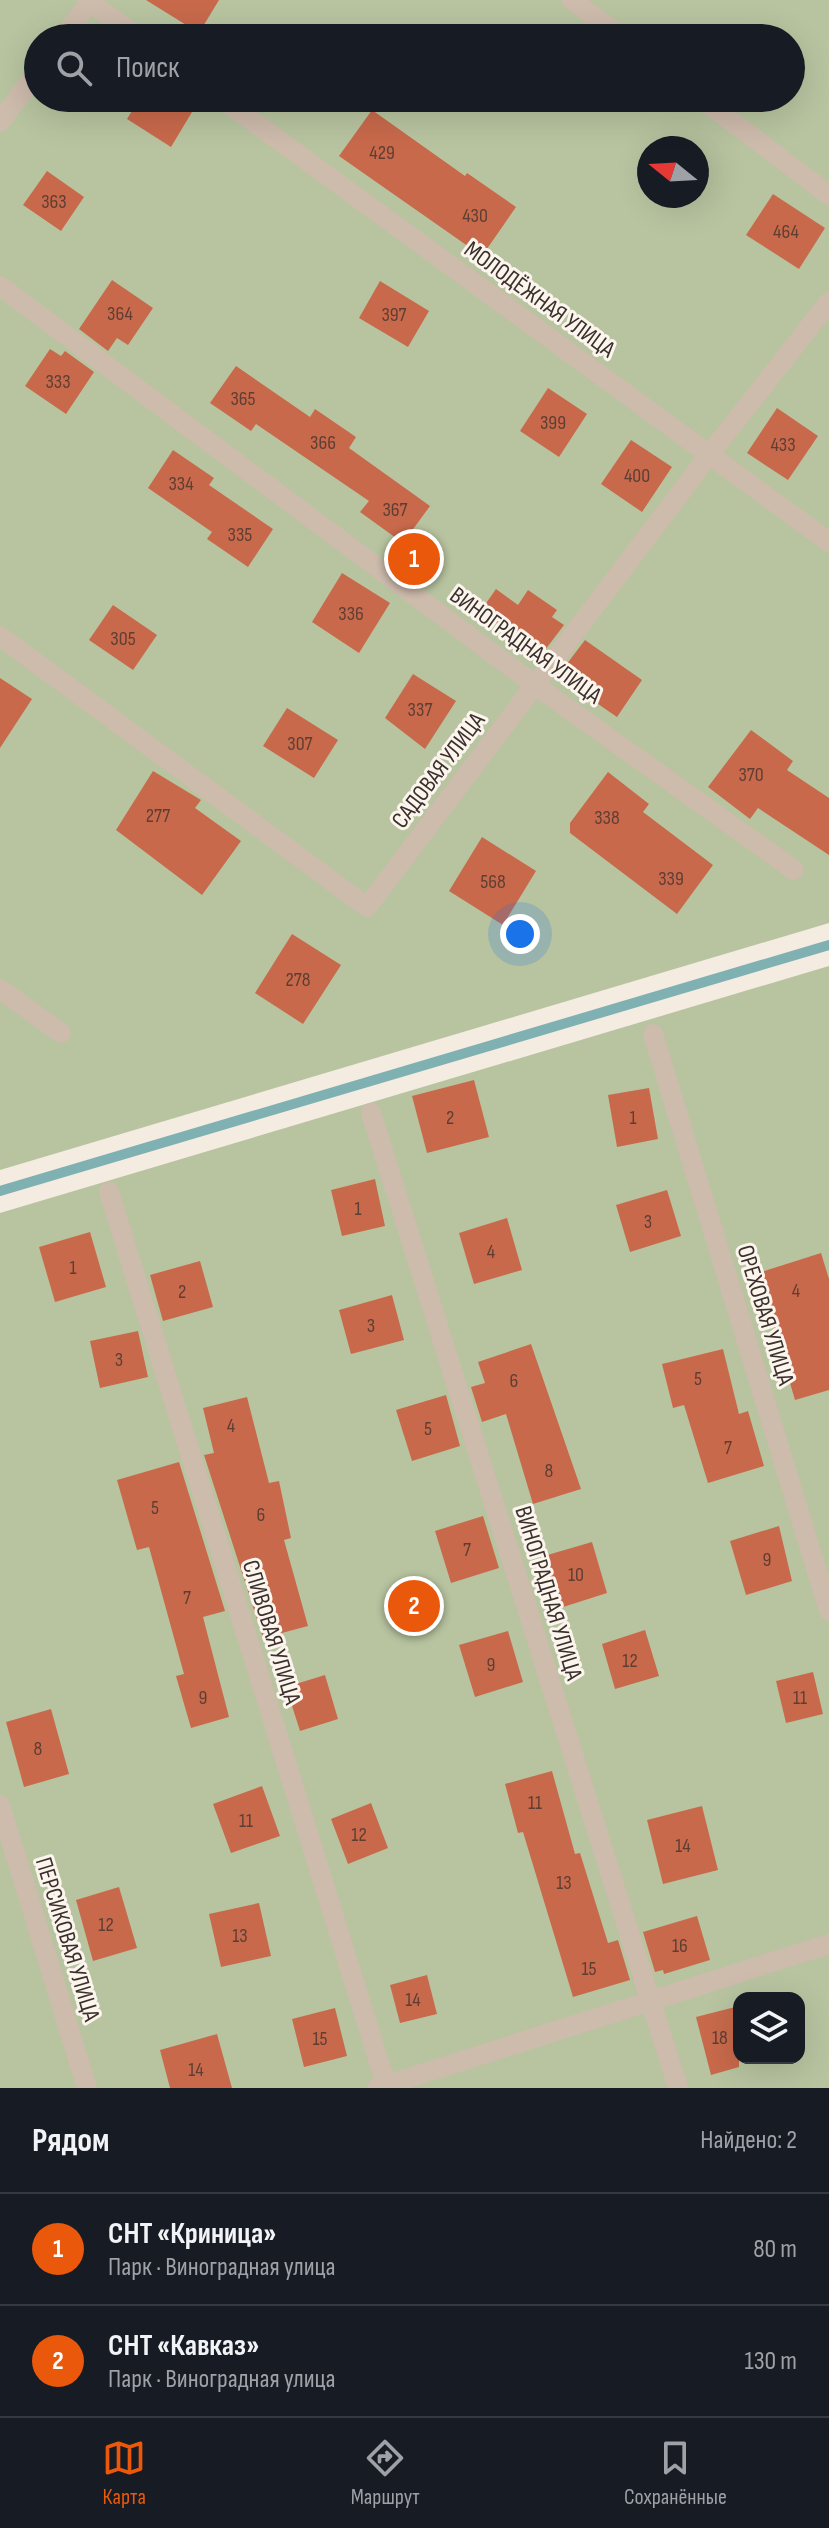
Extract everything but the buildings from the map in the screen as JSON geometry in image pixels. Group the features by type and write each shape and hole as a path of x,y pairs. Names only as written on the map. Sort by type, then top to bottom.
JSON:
{"street":[{"path":"572,0 604,24"},
{"path":"73,24 89,1 120,24"},
{"path":"0,122 24,90"},
{"name":"МОЛОДЁЖНАЯ УЛИЦА","path":"240,112 829,542"},
{"path":"719,112 829,195"},
{"name":"ВИНОГРАДНАЯ УЛИЦА","path":"0,286 535,685 794,870"},
{"name":"САДОВАЯ УЛИЦА","path":"0,636 367,907 709,455 829,302"},
{"path":"0,989 61,1033"},
{"name":"ОРЕХОВАЯ УЛИЦА","path":"653,1034 829,1611"},
{"name":"ВИНОГРАДНАЯ УЛИЦА","path":"371,1113 678,2088"},
{"name":"СЛИВОВАЯ УЛИЦА","path":"109,1192 383,2087"},
{"name":"ПЕРСИКОВАЯ УЛИЦА","path":"0,1805 87,2088"},
{"path":"383,2087 829,1944"}],"green space":[{"path":"0,0 829,0 829,923 0,1170"},
{"path":"829,966 829,2088 0,2088 0,1213"}],"waterway":[{"path":"0,1191 829,945"}],"place":[{"name":"СНТ «Криница»","path":"414,559"},
{"name":"СНТ «Кавказ»","path":"414,1606"}]}
